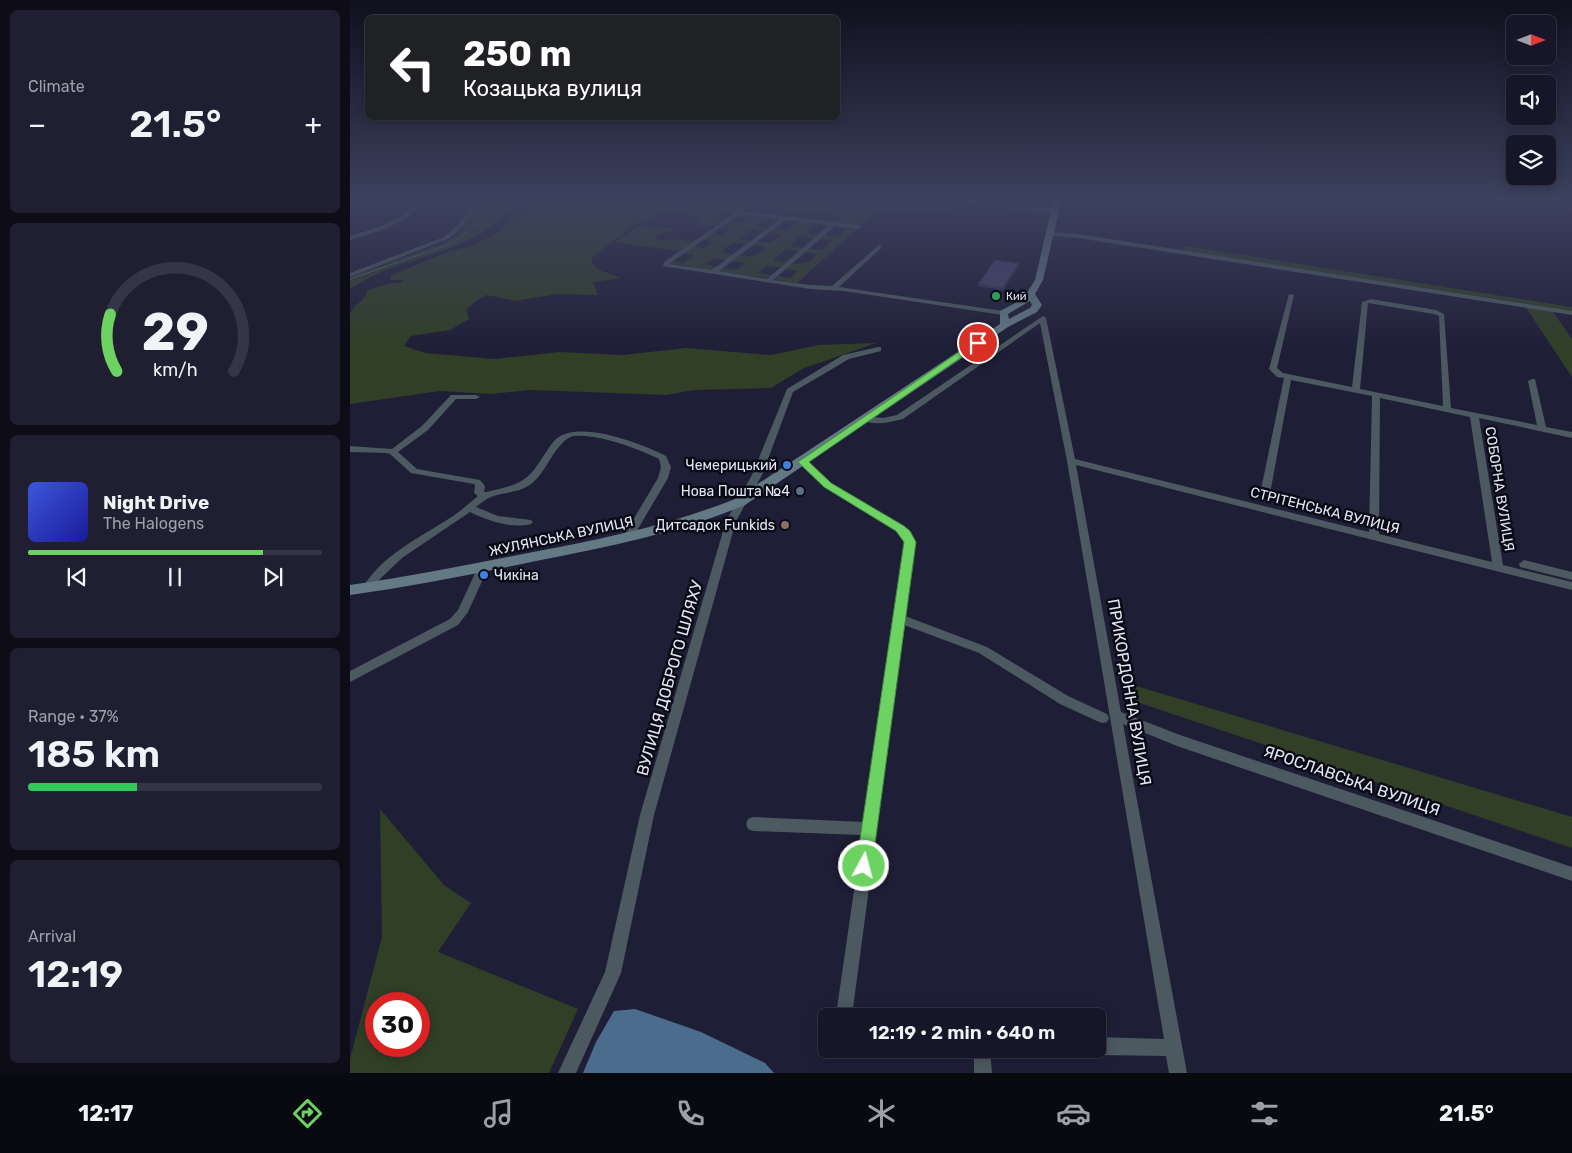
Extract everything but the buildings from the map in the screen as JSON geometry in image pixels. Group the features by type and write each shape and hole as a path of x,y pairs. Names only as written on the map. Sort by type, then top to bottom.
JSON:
{"street":[{"path":"350,275 409,252"},
{"path":"682,252 665,265 810,287 834,288 1007,318 1034,298 1045,252"},
{"path":"714,272 741,252"},
{"path":"768,280 801,252"},
{"path":"834,288 873,252"},
{"path":"1181,252 1572,313"},
{"path":"1291,295 1273,369 1288,377 1572,435"},
{"name":"ЖУЛЯНСЬКА ВУЛИЦЯ","path":"350,590 483,568 628,537 692,521 740,502 803,462 1007,318 1024,303 1034,298"},
{"name":"ПРИКОРДОННА ВУЛИЦЯ","path":"1034,298 1043,318 1071,461 1178,1073"},
{"path":"1356,390 1365,302 1372,301 1436,312 1442,315 1447,409"},
{"path":"864,419 883,421 900,418 1043,318"},
{"name":"ВУЛИЦЯ ДОБРОГО ШЛЯХУ","path":"567,1073 613,973 647,816 731,521 740,502 757,475 790,391 846,358 878,349"},
{"path":"1264,499 1288,377"},
{"path":"1532,381 1542,428"},
{"path":"1374,536 1376,395"},
{"path":"392,452 425,428 454,397 476,397"},
{"name":"СОБОРНА ВУЛИЦЯ","path":"1474,415 1498,568"},
{"path":"368,587 390,562 486,496 518,488 530,480 545,463 558,441 569,434 586,434 636,446 663,458 666,467 662,478 628,537"},
{"path":"350,448 381,449 392,452 414,472 477,482 480,486 479,493 486,496"},
{"name":"СТРІТЕНСЬКА ВУЛИЦЯ","path":"1071,461 1572,586"},
{"path":"803,462 828,485 900,528 910,542 845,1008"},
{"path":"469,508 490,519 515,523 528,522"},
{"path":"1524,564 1572,576"},
{"path":"350,677 454,622 462,612 483,568"},
{"path":"898,618 983,650 1064,700 1103,718"},
{"name":"ЯРОСЛАВСЬКА ВУЛИЦЯ","path":"1121,718 1177,740 1572,874"},
{"path":"753,824 869,829"},
{"path":"1106,1046 1174,1048"},
{"path":"982,1058 983,1073"}],"green space":[{"path":"418,252 437,252 393,267 350,289 350,277"},
{"path":"447,252 599,252 592,258 592,264 599,270 621,278 593,282 598,295 557,294 516,301 487,295 476,301 466,310 469,319 450,330 411,336 404,346 426,353 494,359 559,352 622,355 686,348 771,355 819,345 876,343 802,369 771,388 694,390 666,395 531,390 490,394 440,391 350,404 350,313 364,298 368,290 387,284 403,282 403,280 391,280 390,276"},
{"path":"721,252 734,255 726,260 714,258 705,265 717,267 712,270 668,263 672,261 684,263 694,255 682,253"},
{"path":"760,252 783,252 773,260 786,262 780,267 767,266 758,273 771,275 767,278 719,271 724,268 736,270 746,263 732,261 739,256"},
{"path":"804,252 831,252 797,283 773,279 779,276 790,278 798,271 786,269 790,263 802,264 809,262 817,254"},
{"path":"1190,252 1224,252 1572,307 1572,311 1551,309 1572,339 1572,377 1523,303"},
{"path":"1123,682 1572,817 1572,848 1128,699"},
{"path":"380,809 444,885 471,903 438,952 578,1009 549,1073 350,1073 350,1059 365,1002 365,1057 430,1057 430,992 368,992 382,937"}],"water":[{"path":"635,1009 701,1032 765,1063 774,1073 583,1073 596,1042 614,1011"}],"waterway":[{"path":"350,279 427,252"}],"place":[{"name":"Кий","path":"996,296"},
{"name":"Чемерицький","path":"787,465"},
{"name":"Нова Пошта №4","path":"800,491"},
{"name":"Дитсадок Funkids","path":"785,525"},
{"name":"Чикіна","path":"484,575"}],"route":[{"path":"864,866 910,542 900,528 828,485 803,462 978,343"}]}
